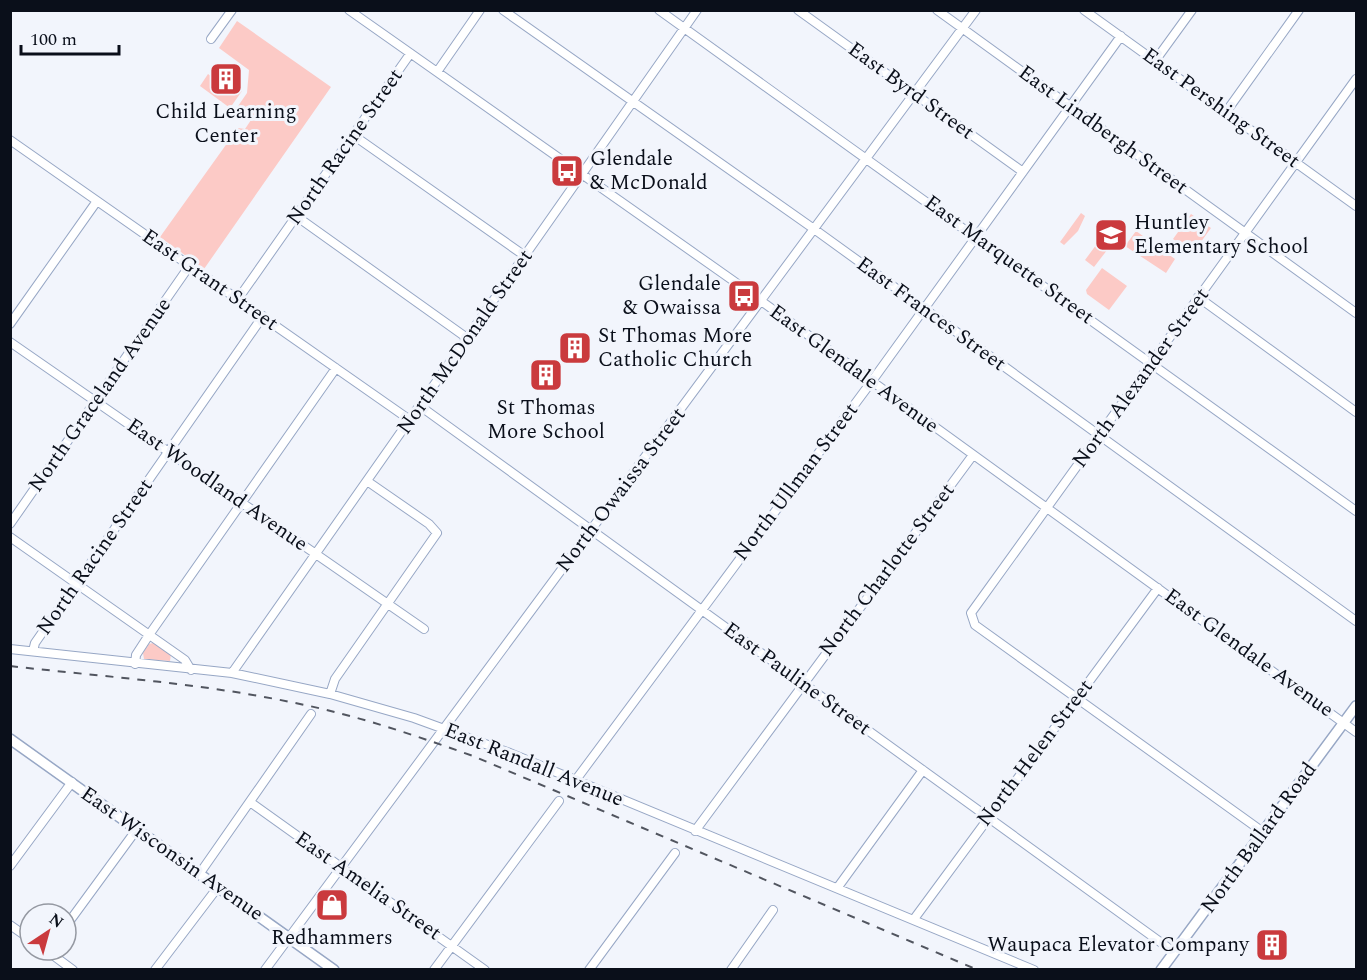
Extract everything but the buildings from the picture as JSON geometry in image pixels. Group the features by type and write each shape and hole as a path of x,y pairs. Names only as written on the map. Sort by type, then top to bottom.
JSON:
{"main road":[{"name":"North Ballard Road","path":"1161,969 1356,706"},
{"name":"East Wisconsin Avenue","path":"10,739 334,969"}],"street":[{"path":"211,39 232,10"},
{"name":"East Glendale Avenue","path":"349,10 872,381 1356,732"},
{"name":"North Racine Street","path":"437,72 480,10"},
{"name":"East Frances Street","path":"503,10 814,230 1356,621"},
{"name":"East Marquette Street","path":"659,10 1356,511"},
{"name":"North McDonald Street","path":"232,673 698,10"},
{"name":"East Byrd Street","path":"798,10 1023,172"},
{"name":"East Lindbergh Street","path":"937,10 1356,313"},
{"name":"North Owaissa Street","path":"265,969 976,10"},
{"path":"1155,61 1192,10"},
{"path":"1226,112 1299,10"},
{"name":"East Pershing Street","path":"1084,11 1356,206"},
{"name":"North Ullman Street","path":"575,781 872,381 1121,36"},
{"name":"North Racine Street","path":"238,298 410,54"},
{"name":"North Alexander Street","path":"1076,698 971,619 974,609 1356,79"},
{"path":"353,135 525,256"},
{"name":"East Grant Street","path":"10,140 410,420"},
{"path":"11,322 97,201"},
{"path":"296,216 467,338"},
{"name":"North Graceland Avenue","path":"10,524 190,265"},
{"path":"1198,297 1356,412"},
{"name":"North Racine Street","path":"33,651 35,643 263,316"},
{"name":"East Woodland Avenue","path":"10,342 424,629"},
{"path":"135,664 136,654 336,368"},
{"name":"East Pauline Street","path":"420,406 1174,952"},
{"name":"North Charlotte Street","path":"695,831 973,455"},
{"path":"330,694 335,679 432,542 437,531 367,481"},
{"path":"10,537 186,660 191,670"},
{"name":"North Helen Street","path":"914,919 1158,588"},
{"name":"East Randall Avenue","path":"10,649 232,673 330,694 444,728 1034,969"},
{"path":"1076,698 1263,832"},
{"path":"200,873 311,714"},
{"path":"10,752 20,745"},
{"path":"838,887 923,770"},
{"path":"10,866 72,782"},
{"path":"434,969 559,801"},
{"name":"East Amelia Street","path":"250,802 485,969"},
{"path":"78,910 138,829"},
{"path":"590,969 675,853"},
{"path":"155,969 218,886"},
{"path":"731,969 774,910"}],"shaded area":[{"path":"237,21 331,87 204,269 160,237 238,128 245,129 251,120 236,109 247,93 249,70 219,48"},
{"path":"208,74 236,94 242,91 230,108 200,86"},
{"path":"1081,213 1085,216 1078,231 1064,245 1060,242"},
{"path":"1191,214 1211,228 1193,253 1173,239"},
{"path":"1136,231 1175,259 1166,273 1125,246"},
{"path":"1102,237 1111,245 1094,267 1085,260"},
{"path":"1102,268 1127,286 1109,310 1087,294 1086,290"},
{"path":"153,643 171,654 170,661 144,659 143,653 149,644"}],"railway":[{"path":"10,666 224,690 318,708 385,726 473,756 978,970"}],"place":[{"name":"Child Learning Center","path":"226,79"},
{"name":"Glendale & McDonald","path":"567,171"},
{"name":"Huntley Elementary School","path":"1111,235"},
{"name":"Glendale & Owaissa","path":"744,296"},
{"name":"St Thomas More Catholic Church","path":"575,348"},
{"name":"St Thomas More School","path":"546,375"},
{"name":"Redhammers","path":"332,905"},
{"name":"Waupaca Elevator Company","path":"1272,945"}]}
